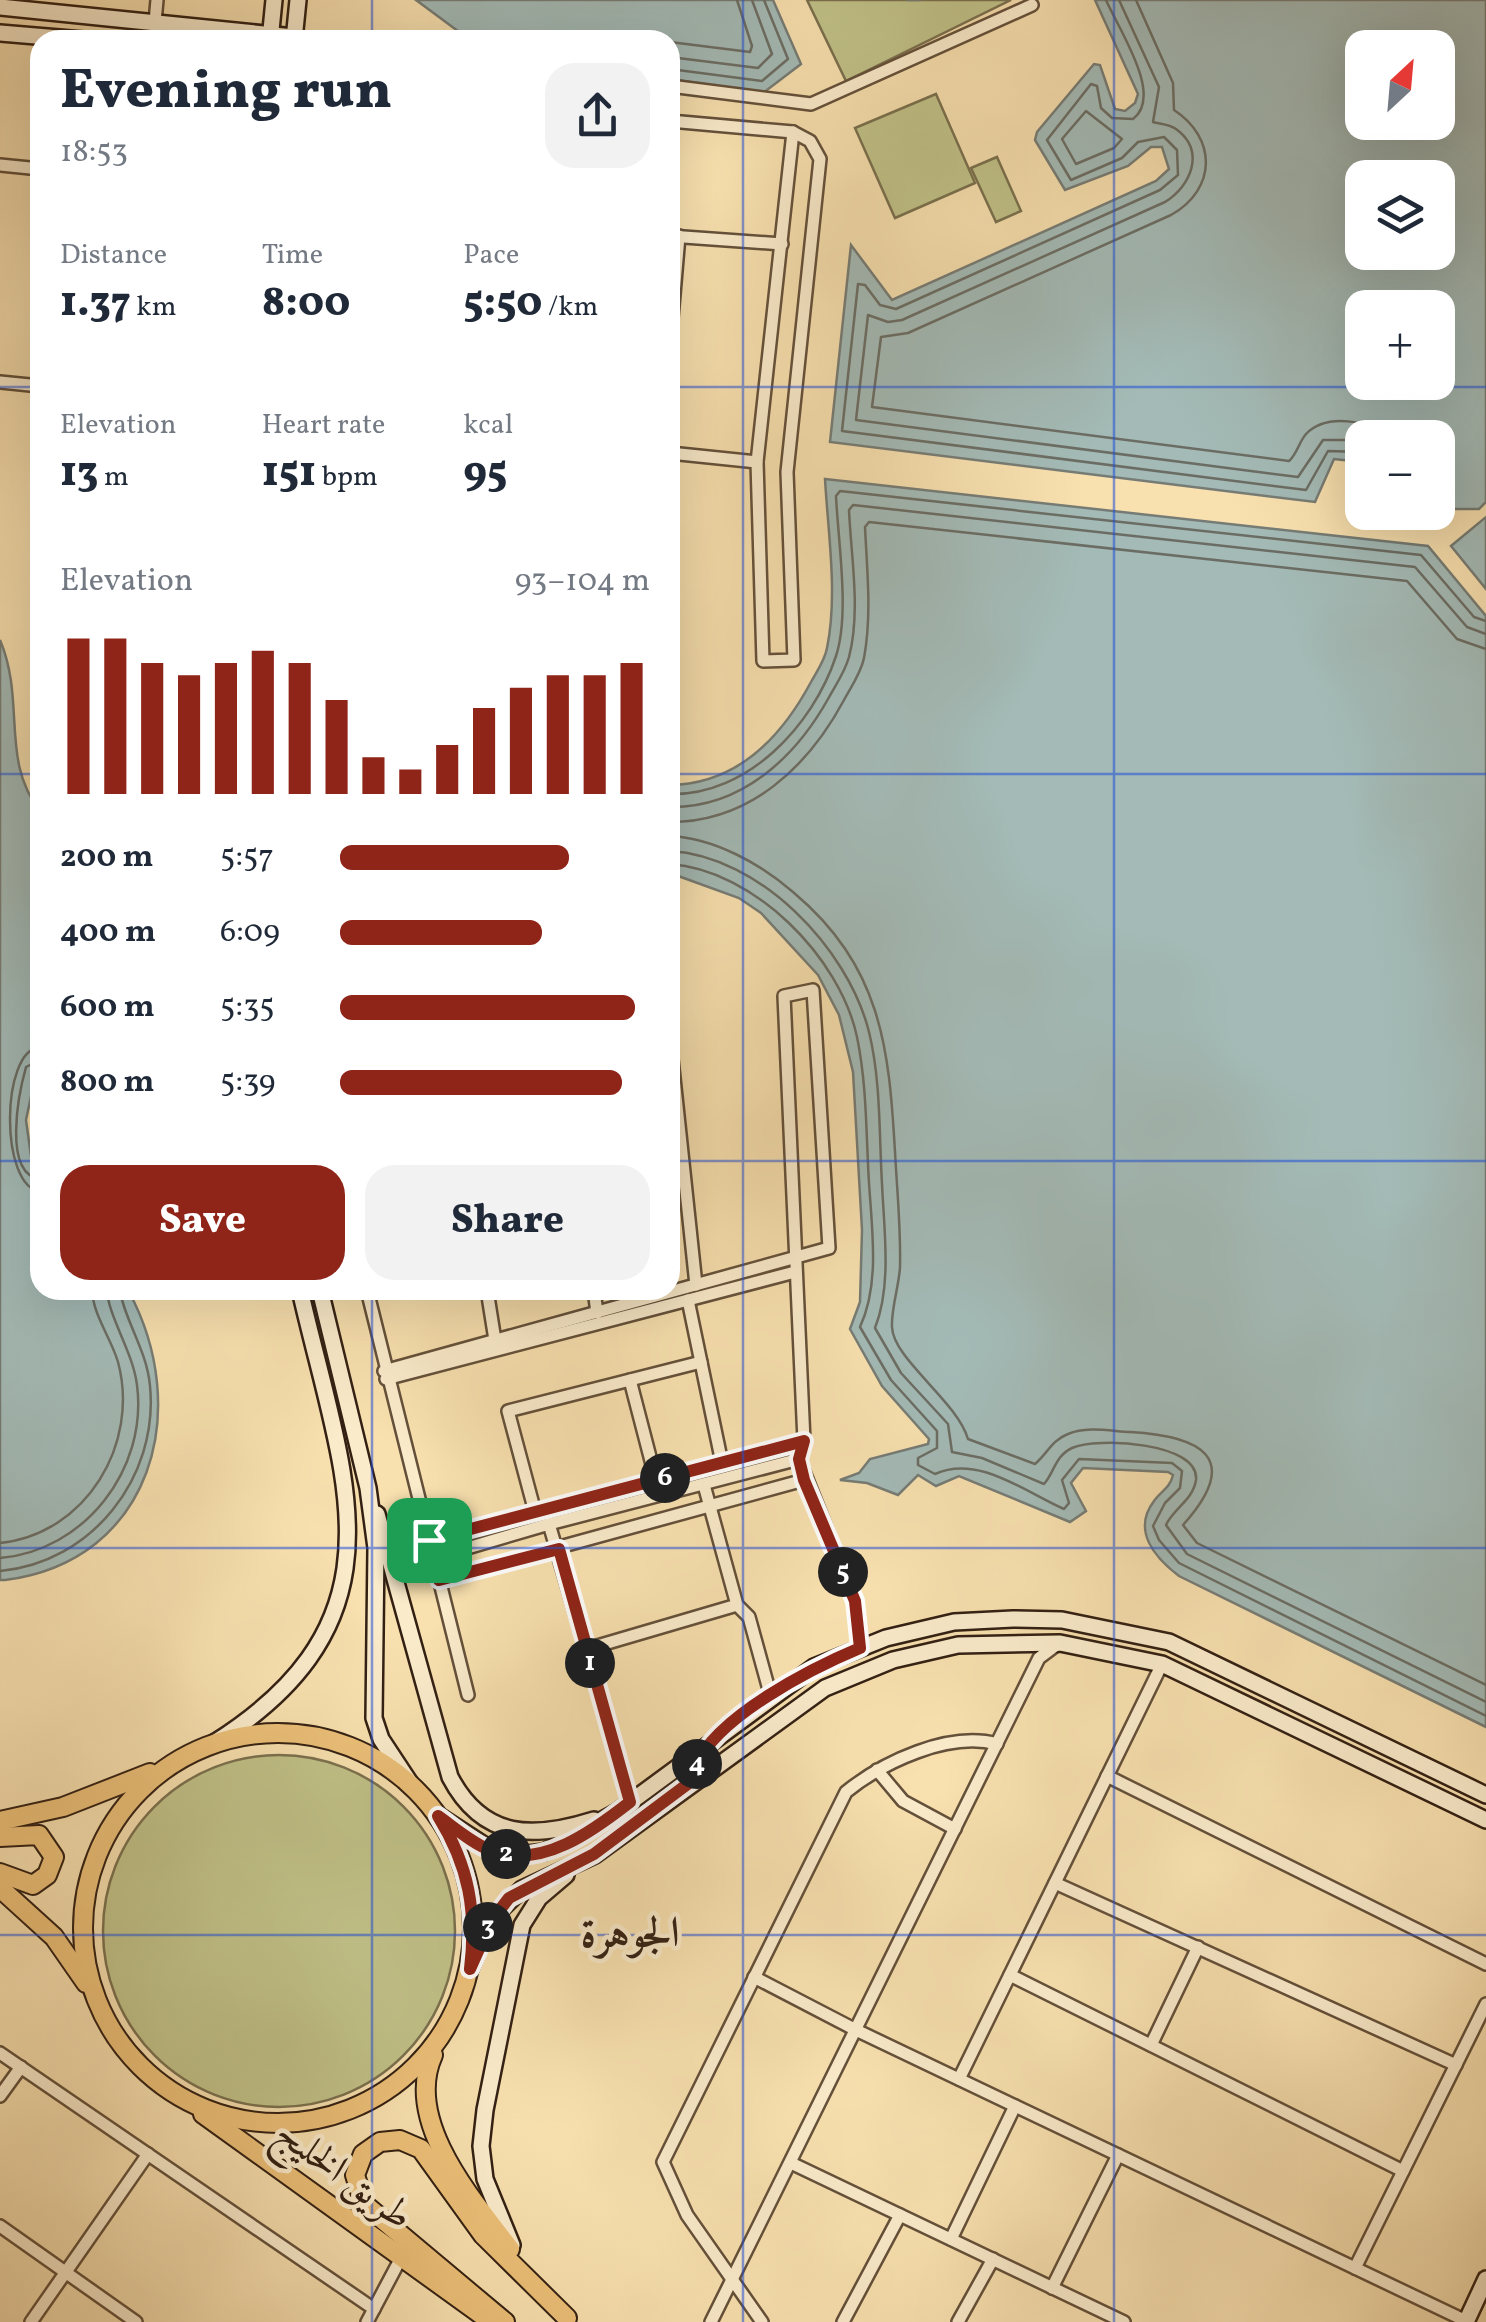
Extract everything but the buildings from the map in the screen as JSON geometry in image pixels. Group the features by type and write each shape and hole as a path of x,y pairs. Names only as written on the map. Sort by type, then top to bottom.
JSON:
{"main road":[{"path":"0,1821 81,1801 214,1743 265,1733 317,1736 366,1754 410,1783 438,1816 453,1840 470,1888 474,1916 470,1969 442,2036 407,2076 384,2092 362,2105 310,2121 233,2118 204,2108 158,2081 126,2050 54,1936 0,1888"},
{"path":"102,2014 83,1944 84,1902 94,1862 122,1810 169,1765"},
{"path":"0,1837 39,1836 54,1858 48,1876 33,1884 0,1873"},
{"name":"طريق الخليج","path":"442,2036 427,2069 431,2121 464,2184 520,2262 569,2320"},
{"name":"طريق الخليج","path":"158,2081 492,2322"},
{"path":"504,2322 364,2204 355,2175 370,2147 390,2140 421,2150 483,2236 569,2320"}],"street":[{"path":"155,22 157,0"},
{"path":"271,30 274,0"},
{"path":"298,0 300,30"},
{"path":"680,87 810,104 1032,5"},
{"path":"0,7 212,30"},
{"path":"0,33 30,36"},
{"path":"680,122 794,132 810,142 820,159 787,472 794,660 763,661 757,462 794,132"},
{"path":"0,165 30,168"},
{"path":"680,236 782,244"},
{"path":"0,382 30,385"},
{"path":"680,454 757,462"},
{"path":"680,1289 794,1258 829,1248 813,990 784,996 794,1258 804,1441 799,1459 804,1480 855,1601 860,1648"},
{"path":"680,1134 696,1285"},
{"path":"385,1375 795,1272"},
{"path":"214,1743 258,1714 302,1670 323,1640 345,1582 350,1540 347,1500 302,1300"},
{"path":"323,1300 368,1488 376,1548 374,1718 381,1739 410,1783"},
{"path":"368,1300 468,1696"},
{"path":"489,1300 496,1340"},
{"path":"595,1300 597,1312"},
{"path":"385,1375 641,1300"},
{"path":"688,1300 722,1463"},
{"path":"535,1512 508,1411 701,1362"},
{"path":"630,1380 656,1480"},
{"path":"429,1540 804,1441"},
{"path":"433,1558 799,1459"},
{"path":"439,1580 804,1480"},
{"path":"704,1485 736,1604 749,1617 770,1697"},
{"path":"368,1488 386,1538 450,1777 464,1800 500,1826 529,1834 562,1830 624,1807"},
{"path":"549,1524 586,1649 624,1807"},
{"path":"586,1649 736,1604"},
{"path":"438,1816 493,1851 526,1856 563,1845 624,1807 814,1668 886,1638 974,1621 1062,1620 1169,1642 1486,1795"},
{"path":"711,2322 1039,1658 1060,1643"},
{"path":"520,2262 485,2179 481,2146 522,1925 539,1898 580,1863 825,1688 893,1660 958,1645 1060,1643 1162,1664 1486,1820"},
{"path":"959,2079 1162,1664"},
{"path":"762,2322 687,2215 662,2162 846,1792 877,1770 960,1742 997,1744"},
{"path":"705,1771 696,1766 706,1744"},
{"path":"877,1770 913,1808 955,1829"},
{"path":"1107,1776 1486,1964"},
{"path":"470,1969 492,1920 509,1898 580,1863"},
{"path":"1055,1883 1456,2065"},
{"path":"1151,2045 1198,1947"},
{"path":"1010,1974 1403,2172"},
{"path":"754,1977 856,2030 1466,2322 1486,2279"},
{"path":"1355,2268 1486,2004"},
{"path":"0,2053 374,2309"},
{"path":"0,2096 21,2067"},
{"path":"951,2239 1015,2106"},
{"path":"32,2322 148,2154"},
{"path":"1052,2288 1118,2155"},
{"path":"791,2163 1124,2322"},
{"path":"843,2322 900,2215"},
{"path":"0,2226 136,2322"},
{"path":"367,2322 402,2256"},
{"path":"958,2322 993,2260"}],"green space":[{"path":"807,0 1011,0 846,81"},
{"path":"936,94 975,183 895,218 855,128"},
{"path":"997,157 1021,211 996,222 971,168"},
{"path":"279,1755 313,1758 346,1768 404,1806 442,1864 452,1897 452,1965 442,1998 404,2056 346,2094 313,2104 279,2107 245,2104 212,2094 154,2056 116,1998 106,1965 103,1931 106,1897 116,1864 154,1806 212,1768 245,1758"}],"water":[{"path":"416,0 773,0 801,64 763,93 680,81 680,30 456,30"},
{"path":"1095,0 1486,0 1486,502 1479,509 1455,509 1455,420 1345,420 1345,460 1334,459 1315,502 830,442 851,245 892,300 1156,181 1169,169 1162,147 1151,147 1128,166 1065,190 1035,140 1037,132 1094,64 1100,65 1115,109 1125,111 1135,103 1138,94"},
{"path":"825,479 1428,546 1486,616 1486,1727 1179,1576 1154,1552 1146,1532 1148,1512 1172,1479 1168,1472 1083,1468 1071,1483 1086,1511 1070,1522 959,1476 936,1486 918,1475 898,1495 867,1483 840,1480 859,1473 870,1459 928,1444 929,1439 882,1386 850,1329 860,1302 862,1230 853,1072 839,1015 818,975 761,913 739,898 680,877 680,784 736,767 786,722 824,657 832,585"},
{"path":"1486,517 1486,589 1451,546"},
{"path":"0,640 12,686 17,751 30,795 30,1101 26,1120 30,1149 30,1300 132,1300 147,1336 157,1383 157,1429 146,1472 126,1511 96,1543 55,1567 0,1580"}],"waterway":[{"path":"907,0 920,0"}],"district":[{"name":"الجوهرة","path":"630,1931"}],"route":[{"path":"804,1441 799,1459 804,1480 855,1601 860,1648 814,1668 706,1744 696,1766 697,1770 705,1771 614,1840 580,1863 522,1888 509,1898 492,1920 470,1969 474,1916 470,1888 453,1840 438,1816 479,1845 512,1856 526,1856 563,1845 630,1802 559,1549 439,1580 429,1540 804,1441"}]}
